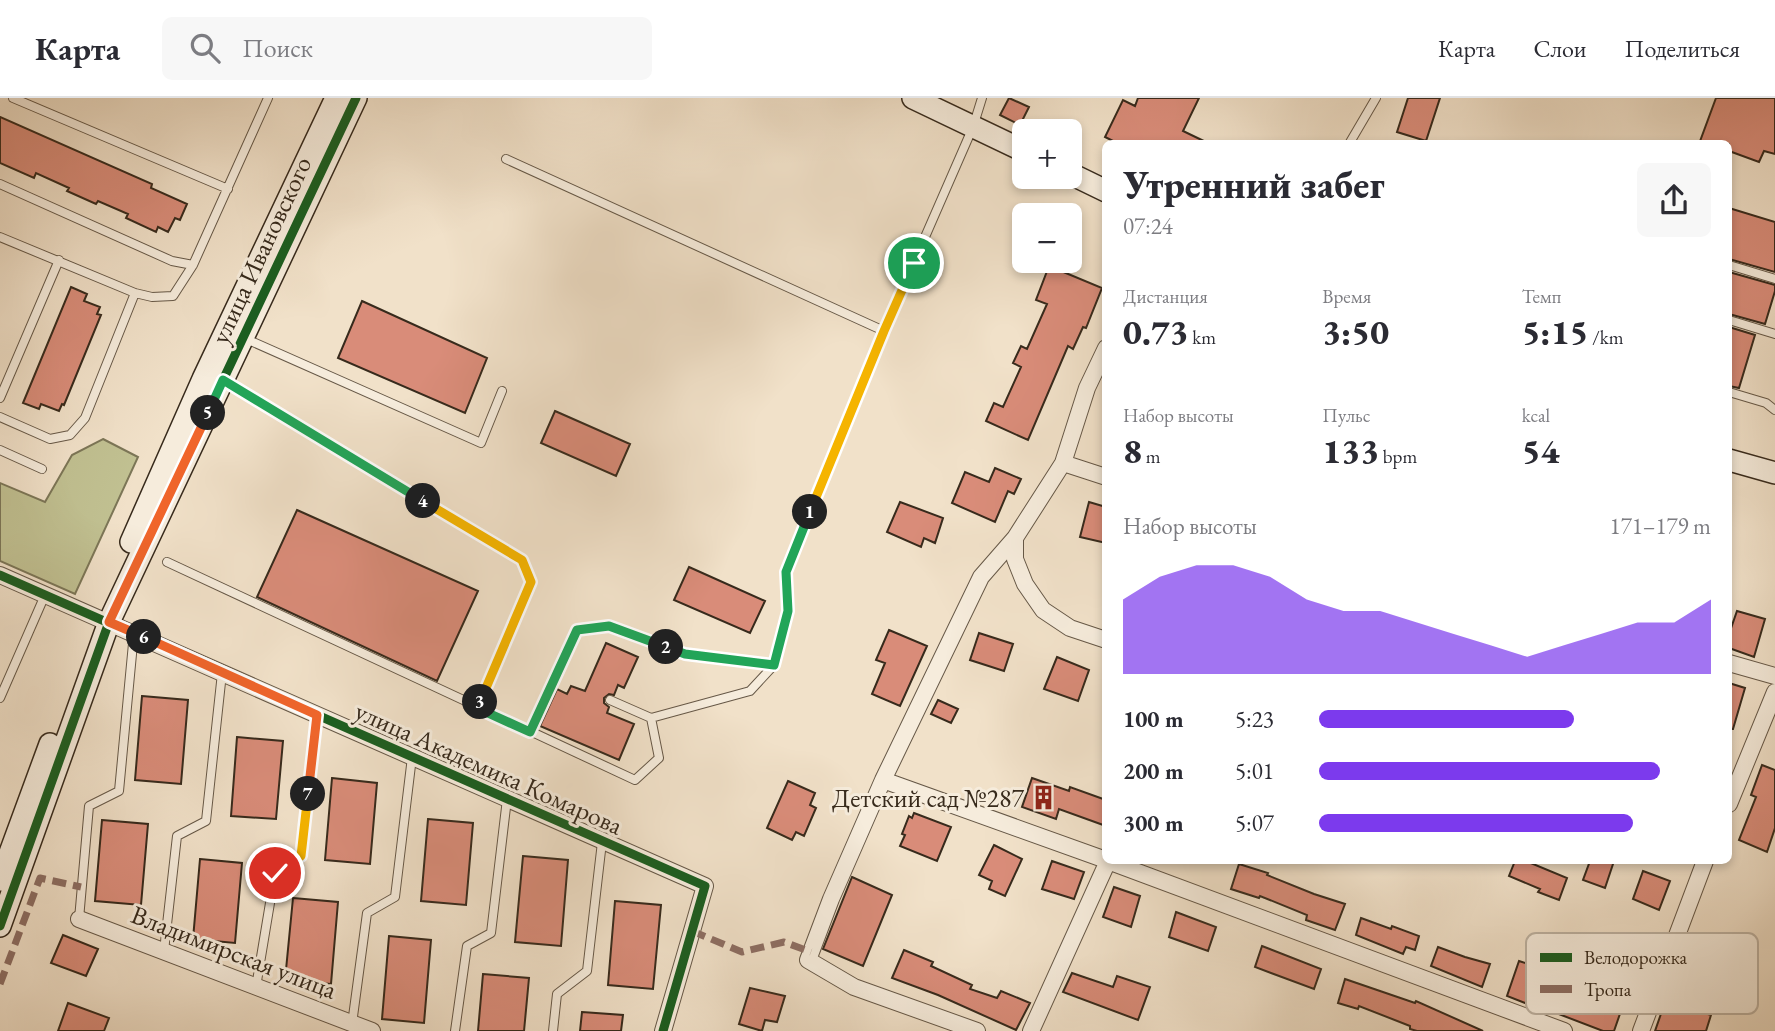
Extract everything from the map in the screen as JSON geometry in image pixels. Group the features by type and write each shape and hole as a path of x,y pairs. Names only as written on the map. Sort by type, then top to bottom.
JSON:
{"street":[{"name":"улица Ивановского","path":"0,880 135,533 203,379 336,98"},
{"name":"улица Ивановского","path":"0,926 103,620 223,380 356,98"},
{"path":"913,98 1012,145"},
{"path":"1082,179 1102,189"},
{"path":"977,1031 854,987 808,960 831,899 883,780 981,577 1015,538 1063,463 1087,388 1102,356"},
{"path":"1732,461 1775,473"},
{"path":"1063,463 1102,476"},
{"path":"1015,538 1016,559 1025,584 1043,610 1070,628 1102,639"},
{"path":"0,576 45,595"},
{"name":"улица Академика Комарова","path":"45,595 705,886 663,1031"},
{"path":"1732,664 1775,676"},
{"path":"1732,797 1775,692"},
{"path":"883,780 1102,859"},
{"path":"1031,1031 1107,864"},
{"path":"1116,864 1564,1031"},
{"path":"1678,933 1704,864"},
{"name":"Владимирская улица","path":"79,919 372,1031"},
{"path":"1641,1031 1647,1014"}],"lane":[{"path":"13,98 228,189"},
{"path":"0,237 135,293 152,297 173,296 193,265 268,98"},
{"path":"610,700 651,718 750,691 774,665 788,611 786,572 884,331 973,127 982,98"},
{"path":"1351,140 1376,98"},
{"path":"506,159 884,331"},
{"path":"0,184 172,261 193,265"},
{"path":"0,398 59,260"},
{"path":"1732,266 1775,279"},
{"path":"0,417 50,439 70,435 85,418 135,293"},
{"path":"1732,321 1775,334"},
{"path":"243,338 481,443 502,391"},
{"path":"223,380 522,560 531,582 477,708"},
{"path":"1732,393 1766,403 1775,410"},
{"path":"0,450 42,469"},
{"path":"167,562 635,780 659,758 651,718"},
{"path":"0,698 45,595"},
{"path":"530,732 577,630 609,626 685,654 774,665"},
{"path":"79,919 89,806 119,791 138,635"},
{"path":"164,951 177,836 206,821 222,673"},
{"path":"256,987 275,873 301,856 317,715"},
{"path":"352,1024 366,913 395,897 412,757"},
{"path":"455,1031 467,946 491,933 507,799"},
{"path":"553,1031 557,994 587,971 602,842"}],"green space":[{"path":"103,439 138,457 75,594 0,561 0,483 45,502 72,455"}],"building":[{"path":"1009,98 1029,107 1023,119 1012,121 1000,115"},
{"path":"1138,98 1199,98 1183,131 1202,140 1111,140 1105,137 1123,100 1135,106"},
{"path":"1408,98 1440,98 1426,140 1397,132"},
{"path":"1716,98 1775,98 1775,154 1764,151 1759,162 1732,152 1732,140 1700,140"},
{"path":"0,117 152,184 151,188 187,204 180,220 175,218 168,232 158,227 156,232 126,218 128,214 98,201 96,204 36,173 34,178 0,163"},
{"path":"1732,209 1775,222 1775,272 1732,260"},
{"path":"1046,273 1066,273 1102,288 1086,328 1083,327 1073,349 1068,346 1028,440 986,421 994,403 1003,407 1021,367 1013,363 1021,346 1027,349 1047,304 1036,300"},
{"path":"1732,273 1775,285 1765,324 1732,315"},
{"path":"71,287 87,294 84,301 100,307 97,314 101,315 64,405 62,404 59,411 41,404 39,409 23,403"},
{"path":"362,301 487,358 465,413 338,358"},
{"path":"1732,328 1755,335 1739,388 1732,387"},
{"path":"555,411 630,444 616,476 541,443"},
{"path":"995,468 1021,479 1014,494 1008,491 995,522 952,503 965,472 989,482"},
{"path":"900,502 943,518 935,543 924,538 921,547 887,532"},
{"path":"1089,502 1102,506 1102,542 1080,537"},
{"path":"297,510 478,591 437,681 257,597"},
{"path":"689,567 765,601 750,633 674,600"},
{"path":"1737,611 1765,619 1754,657 1732,649 1732,625"},
{"path":"889,630 927,646 900,706 872,694 885,663 876,660"},
{"path":"979,633 1013,644 1004,671 970,660"},
{"path":"606,643 638,657 624,688 618,685 614,695 609,694 604,698 604,703 609,707 607,713 634,724 619,760 540,726 557,689 567,694 571,686 585,691"},
{"path":"1057,657 1089,670 1078,701 1044,689"},
{"path":"1732,684 1745,688 1732,729"},
{"path":"142,696 188,700 181,784 135,780"},
{"path":"938,700 958,709 951,723 931,714"},
{"path":"237,737 283,741 276,819 231,816"},
{"path":"1762,765 1775,770 1775,828 1767,852 1739,840 1756,797 1751,795"},
{"path":"332,778 377,783 370,864 325,860"},
{"path":"1032,778 1102,799 1102,825 1059,809 1056,819 1022,807"},
{"path":"788,781 815,793 810,805 816,808 804,836 796,832 792,840 767,828"},
{"path":"914,813 951,827 937,861 900,846 909,816 912,818"},
{"path":"428,819 473,823 466,905 421,901"},
{"path":"102,820 148,824 141,905 95,901"},
{"path":"994,845 1022,859 1005,896 989,889 992,881 979,875"},
{"path":"523,856 568,860 561,946 515,942"},
{"path":"200,859 242,863 235,943 193,939"},
{"path":"1052,861 1084,872 1074,899 1042,889"},
{"path":"1239,864 1345,904 1335,930 1306,920 1307,915 1260,896 1259,898 1231,889"},
{"path":"1514,864 1533,864 1567,878 1559,900 1509,876"},
{"path":"1589,864 1613,864 1605,888 1583,880"},
{"path":"1643,871 1670,881 1659,910 1633,899"},
{"path":"852,877 892,895 863,966 823,949"},
{"path":"1114,887 1140,896 1131,927 1103,917"},
{"path":"293,898 338,902 331,984 285,980"},
{"path":"615,901 661,905 653,989 608,985"},
{"path":"1176,912 1216,927 1208,951 1169,937"},
{"path":"1361,918 1419,936 1415,950 1406,947 1403,954 1356,935"},
{"path":"63,935 98,949 86,976 51,963"},
{"path":"389,936 431,940 424,1023 382,1019"},
{"path":"1262,946 1321,969 1314,989 1255,967"},
{"path":"1438,947 1490,964 1482,987 1431,966"},
{"path":"904,950 933,962 931,966 972,985 970,989 997,998 1001,991 1030,1003 1016,1030 938,995 892,978"},
{"path":"1519,961 1526,963 1526,1003 1507,996"},
{"path":"1072,973 1113,987 1117,976 1150,987 1138,1020 1063,992"},
{"path":"483,974 529,978 524,1031 478,1031"},
{"path":"1345,979 1415,1003 1416,1001 1483,1031 1417,1031 1359,1006 1358,1009 1338,1003"},
{"path":"750,988 785,996 777,1022 765,1020 762,1031 739,1024"},
{"path":"68,1003 109,1018 104,1031 58,1031"},
{"path":"582,1012 623,1015 621,1031 580,1031"},
{"path":"1559,1014 1620,1014 1614,1031 1603,1031"},
{"path":"1661,1014 1711,1015 1706,1031 1655,1031"}],"marked path":[{"path":"0,984 40,878 81,887"},
{"path":"692,931 742,952 784,942 811,952"}],"cycle path":[{"path":"0,926 109,622 356,98"},
{"path":"0,575 705,886 663,1031"}],"place":[{"name":"Детский сад №287","path":"1044,798"}],"route":[{"path":"275,873 301,856 317,715 109,622 223,380 522,560 531,582 477,708 530,732 577,630 609,626 685,654 774,665 788,611 786,572 914,263"}]}
